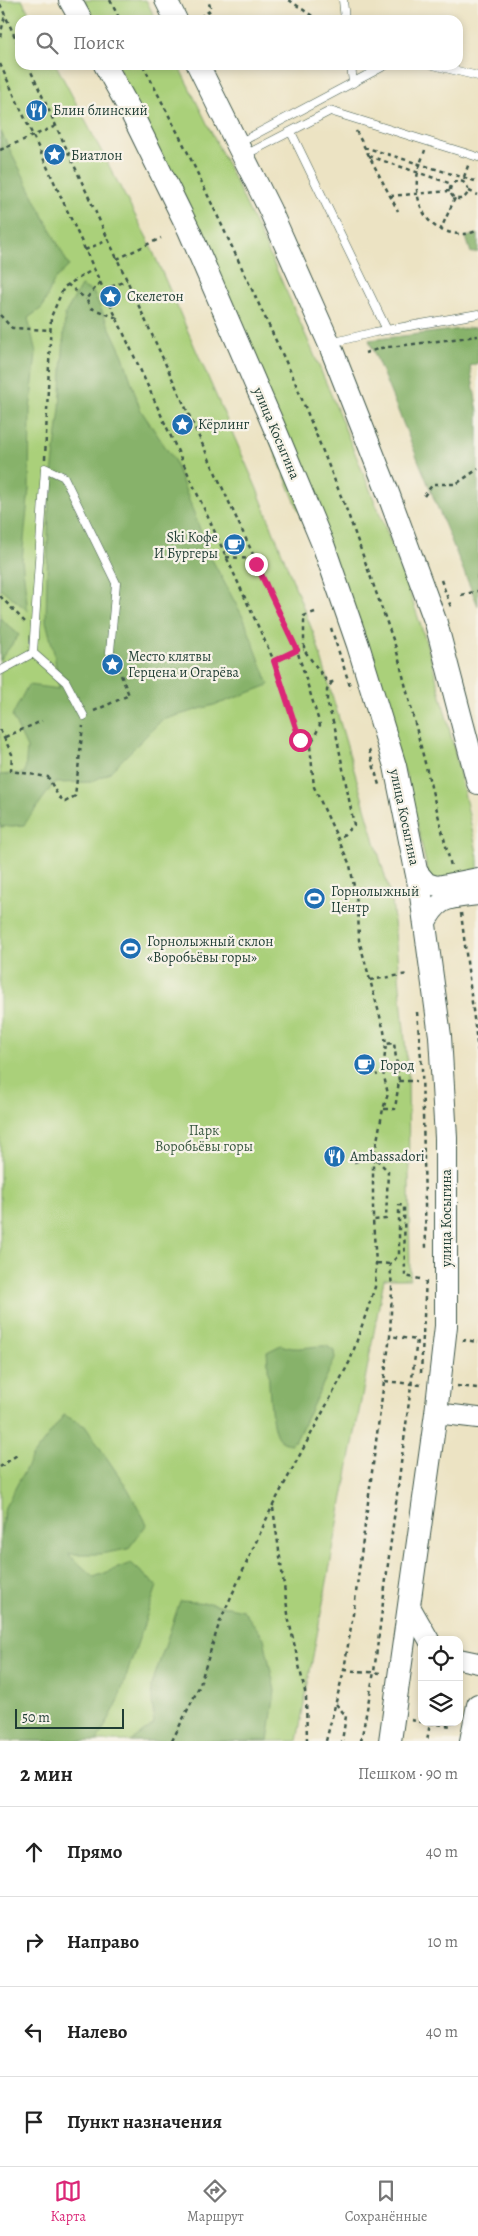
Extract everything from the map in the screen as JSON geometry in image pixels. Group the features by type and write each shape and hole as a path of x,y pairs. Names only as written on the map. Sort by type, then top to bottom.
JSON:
{"main road":[{"path":"70,0 78,15"},
{"path":"166,0 174,15"},
{"name":"улица Косыгина","path":"108,70 130,110 189,230 272,420 324,547 358,645 395,766 425,924 440,1036 446,1138 446,1326 436,1413 390,1741"},
{"path":"200,70 270,210 329,343 385,485 436,623 478,783"},
{"path":"471,1741 478,1705"}],"street":[{"path":"415,869 426,883 464,892"},
{"path":"425,924 433,908 444,900 464,892 478,878"},
{"path":"436,1413 478,1418"},
{"path":"409,1605 427,1636"},
{"path":"463,1660 478,1663"}],"lane":[{"path":"343,0 344,15"},
{"path":"351,70 353,83"},
{"path":"240,150 377,70"},
{"path":"453,70 478,76"},
{"path":"240,150 292,132 330,112 478,157"},
{"path":"292,132 387,330"},
{"path":"329,343 387,330 478,314"},
{"path":"33,653 45,468 64,477 116,583 110,652"},
{"path":"0,671 33,653"},
{"path":"33,653 66,682 84,716"}],"path":[{"path":"110,0 118,15"},
{"path":"203,15 211,10 207,0"},
{"path":"289,0 311,15"},
{"path":"0,4 15,37"},
{"path":"0,37 5,15"},
{"path":"0,64 274,661 300,740 310,746"},
{"path":"30,70 297,650 320,725 310,746 314,787 350,865 358,908 359,940 386,1044 383,1072 388,1094 383,1109 374,1158 373,1220 376,1263 374,1287 350,1361 272,1507 220,1621 199,1686 172,1741"},
{"path":"146,70 186,151 293,378 347,512 396,648 464,892 478,1051"},
{"path":"350,118 398,211"},
{"path":"0,150 56,126"},
{"path":"428,142 418,173 417,193 422,210 440,231 457,234 478,230"},
{"path":"364,147 421,164 464,180 478,182"},
{"path":"369,156 452,184"},
{"path":"466,171 464,180 469,191"},
{"path":"450,191 452,184 464,180"},
{"path":"390,196 450,191"},
{"path":"450,191 455,198"},
{"path":"469,191 478,195"},
{"path":"455,198 464,198 469,191"},
{"path":"440,231 455,198"},
{"path":"117,259 161,238"},
{"path":"85,250 108,240"},
{"path":"45,468 51,317 64,286 94,269"},
{"path":"104,290 126,280"},
{"path":"86,299 100,282"},
{"path":"67,284 86,299 91,308 116,318"},
{"path":"0,315 12,328 50,330"},
{"path":"365,353 381,348 478,336"},
{"path":"424,496 433,484 456,484 478,469"},
{"path":"226,557 254,559"},
{"path":"478,575 478,581"},
{"path":"461,594 478,591"},
{"path":"0,596 35,633"},
{"path":"315,612 304,616 304,650 328,682 336,681"},
{"path":"330,626 351,690"},
{"path":"274,661 297,650 304,650"},
{"path":"0,730 12,754 11,771 48,777 58,796 65,802 75,796 84,716 129,695 119,672"},
{"path":"332,682 326,690 327,702 335,728 354,825 338,840"},
{"path":"4,738 42,721"},
{"path":"368,745 380,791"},
{"path":"370,980 408,974"},
{"path":"417,1011 422,1069 426,1253"},
{"path":"383,1109 395,1109 399,1081 394,1043 386,1044"},
{"path":"376,1075 383,1072"},
{"path":"399,1081 416,1081"},
{"path":"354,1162 374,1158"},
{"path":"373,1220 386,1219 388,1171 374,1158"},
{"path":"376,1263 390,1264 399,1255 399,1205 404,1206 405,1276 420,1279"},
{"path":"326,1741 344,1670 384,1381 390,1336 392,1288 390,1264"},
{"path":"384,1381 421,1385 427,1272"},
{"path":"361,1741 374,1672 417,1340 390,1336"},
{"path":"463,1349 464,1340 478,1342"},
{"path":"458,1386 459,1377"},
{"path":"452,1386 478,1388"},
{"path":"0,1467 17,1455"},
{"path":"272,1507 289,1621 306,1696 307,1741"},
{"path":"344,1670 381,1673"},
{"path":"336,1703 346,1716 342,1741"},
{"path":"427,1741 430,1726"}],"green space":[{"name":"Парк Воробьёвы горы","path":"0,0 22,0 30,15 15,15 15,70 59,70 147,238 257,489 316,640 392,900 408,1073 410,1279 384,1279 297,1741 0,1741"},
{"path":"84,0 146,0 154,15 92,15"},
{"path":"120,70 180,70 291,301 372,495 418,617 434,669 454,750 478,858 478,869 430,882 406,775"},
{"path":"0,130 69,266 55,279 42,308 28,318 36,353 30,410 29,489 22,560 28,611 0,588"},
{"path":"478,234 478,252 471,253 466,237"},
{"path":"81,286 93,292 123,356 140,409 174,460 210,556 244,619 269,685 224,702 162,720 109,773 91,782 54,783 24,825 0,827 0,775 25,773 27,748 12,716 28,685 59,689 54,653 46,621 49,498 60,409 65,314"},
{"path":"478,327 478,363 470,366 478,412 478,606 369,340"},
{"path":"0,618 19,635 0,660"},
{"path":"281,1345 293,1348 327,1346 334,1351 335,1359 296,1440 290,1444 279,1439 272,1420 267,1352"},
{"path":"64,1415 85,1426 128,1489 147,1524 128,1549 100,1554 68,1554 94,1577 131,1563 157,1586 116,1706 97,1741 0,1741 0,1536 5,1507 32,1457"},
{"path":"180,1601 209,1603 243,1610 264,1638 275,1691 268,1741 131,1741 154,1724 151,1687"}],"place":[{"name":"Блин блинский","path":"37,110"},
{"name":"Биатлон","path":"55,155"},
{"name":"Скелетон","path":"111,296"},
{"name":"Кёрлинг","path":"182,424"},
{"name":"Ski Кофе И Бургеры","path":"234,545"},
{"name":"Место клятвы Герцена и Огарёва","path":"112,664"},
{"name":"Горнолыжный Центр","path":"315,899"},
{"name":"Горнолыжный склон «Воробьёвы горы»","path":"131,949"},
{"name":"Город","path":"364,1065"},
{"name":"Ambassadori","path":"334,1156"}],"route":[{"path":"256,564 297,650 274,661 300,740"}]}
